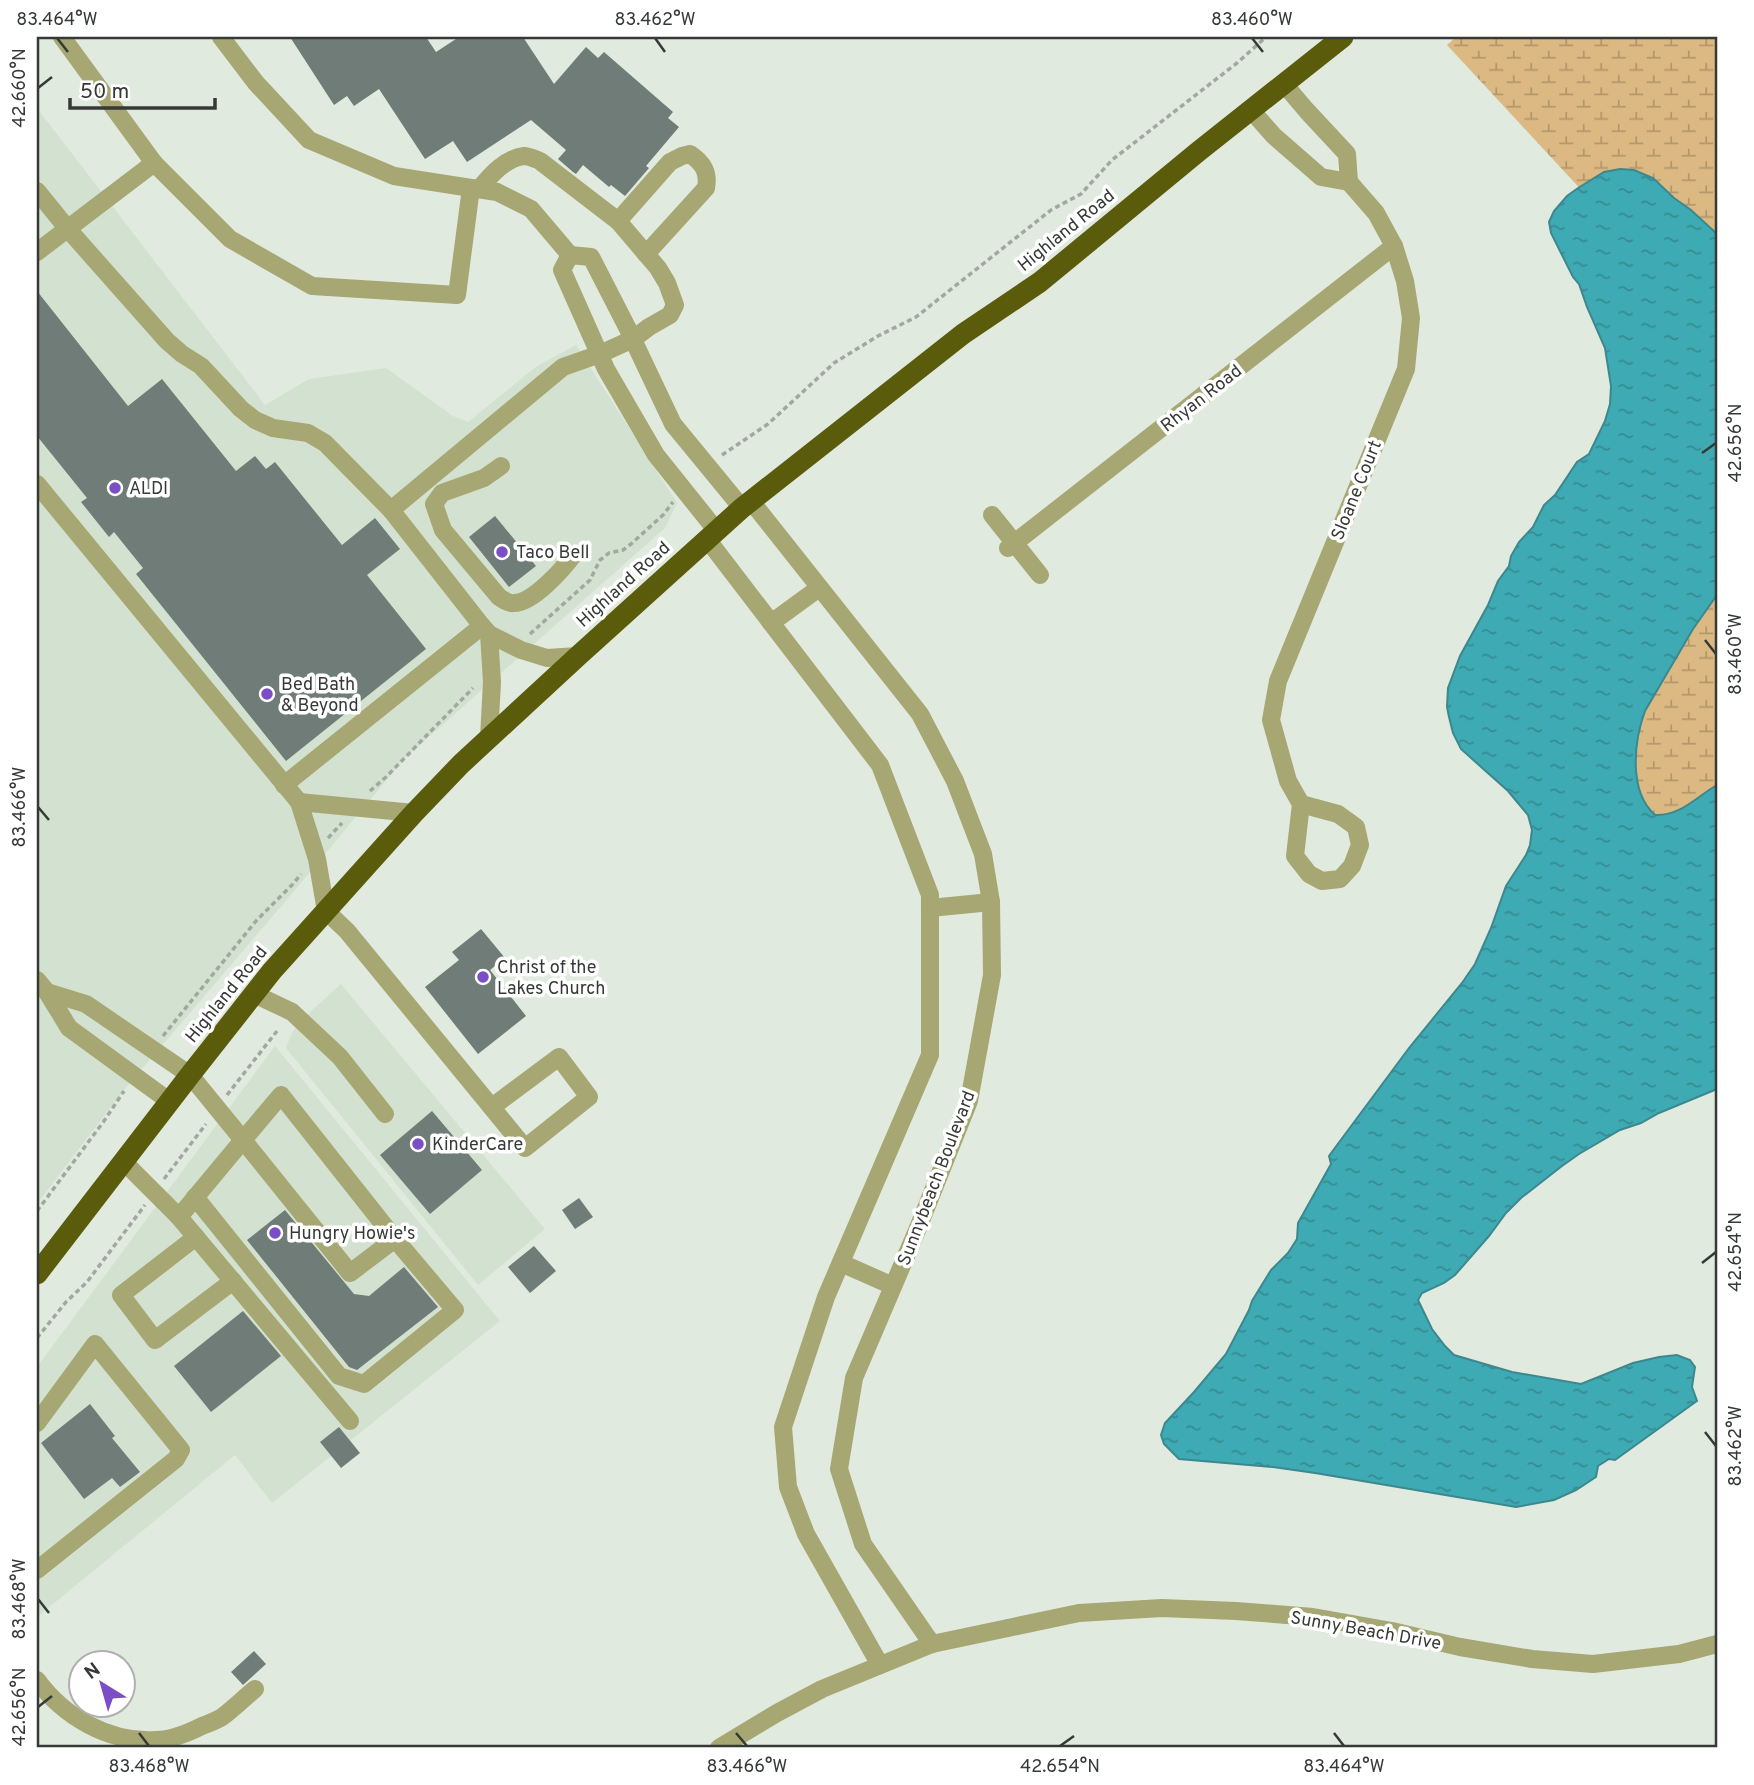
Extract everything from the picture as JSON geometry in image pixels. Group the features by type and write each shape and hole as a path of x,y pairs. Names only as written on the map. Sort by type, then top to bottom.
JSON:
{"highway":[{"name":"Highland Road","path":"37,1274 272,971 414,813 489,737 747,505 963,334 1040,282 1343,37"}],"street":[{"path":"62,37 154,163 230,239 312,286 457,295 475,189 504,165 527,156 540,161 618,221 667,283 675,305 670,315 633,339 563,367 391,510"},
{"path":"221,37 256,83 309,140 394,176 497,192 531,209 570,255 562,270 600,354 656,455 682,487 771,623 880,765 930,895 930,1055 826,1297 783,1427 788,1487 806,1534 880,1665"},
{"name":"Sloane Court","path":"1284,84 1346,154 1349,182 1376,213 1394,246 1405,281 1412,318 1406,369 1278,681 1271,720 1289,781 1301,804"},
{"path":"1251,110 1274,136 1321,177 1349,182"},
{"path":"618,221 674,160 690,155 703,165 706,188 646,254"},
{"path":"37,252 154,163"},
{"path":"37,191 67,229 167,341 182,355 201,366 241,409 255,420 273,428 308,433 325,443 391,510 486,630 516,648 547,658 578,656"},
{"name":"Rhyan Road","path":"1012,546 1394,246"},
{"name":"Sunnybeach Boulevard","path":"570,255 590,257 673,424 819,588 920,715 955,781 983,854 991,902 992,975 969,1101 854,1378 839,1469 863,1544 932,1644"},
{"path":"501,466 484,478 442,493 434,504 443,530 499,597 511,604 522,602 534,594 563,569 574,554"},
{"path":"37,484 299,802 315,852 326,911 347,931 525,1148 589,1097 559,1058 492,1107"},
{"path":"992,515 1012,546 1040,575"},
{"path":"771,623 819,588"},
{"path":"284,785 486,630"},
{"path":"486,630 492,682 489,737"},
{"path":"299,802 414,813"},
{"path":"1301,804 1338,814 1356,827 1360,845 1352,866 1340,879 1322,881 1308,874 1295,856 1301,804"},
{"path":"930,908 991,902"},
{"path":"42,986 86,1004 190,1075 350,1273 395,1239"},
{"path":"42,986 69,1028 169,1101"},
{"path":"254,994 292,1012 340,1056 385,1114"},
{"path":"179,1217 195,1197 281,1095 454,1310 364,1384 339,1377 195,1197"},
{"path":"123,1161 179,1217 350,1421"},
{"path":"196,1237 121,1295 155,1340 233,1281"},
{"name":"Sunnybeach Boulevard","path":"841,1263 893,1286"},
{"path":"37,1423 95,1344 181,1450 176,1460 37,1570"},
{"name":"Sunny Beach Drive","path":"719,1748 822,1689 932,1644 1079,1613 1163,1608 1313,1617 1392,1630 1460,1647 1532,1659 1593,1664 1679,1654 1717,1644"},
{"path":"37,1680 69,1714 100,1731 122,1738 157,1741 185,1734 220,1718 255,1689"}],"path":[{"path":"708,466 768,424 834,363 916,317 1051,210 1081,194 1112,160 1237,63 1266,37"},
{"path":"516,648 590,580 600,560 609,553 623,550 663,515 673,502 672,496 682,487"},
{"path":"153,1049 256,921 300,876 303,865 370,791 491,671"},
{"path":"37,1211 134,1076"}],"shaded area":[{"path":"37,108 265,405 309,379 386,368 453,416 468,422 537,366 576,345 677,503 665,528 405,758 123,1091 37,1204"},
{"name":"KinderCare","path":"341,984 545,1229 478,1285 286,1048 292,1032"},
{"path":"275,1046 500,1321 272,1503 235,1455 37,1617 37,1367"}],"green space":[{"path":"1456,37 1717,37 1717,316 1598,208 1447,45"},
{"path":"1717,508 1717,1069 1599,731"}],"water":[{"path":"1634,170 1653,178 1717,234 1717,595 1693,629 1645,711 1638,737 1636,765 1640,793 1655,815 1681,809 1717,785 1717,1089 1620,1130 1579,1154 1521,1198 1455,1275 1422,1293 1418,1300 1432,1329 1454,1355 1512,1372 1581,1384 1633,1363 1677,1355 1690,1360 1695,1367 1692,1387 1697,1401 1615,1460 1609,1459 1598,1466 1596,1477 1576,1490 1554,1500 1516,1507 1273,1467 1179,1459 1164,1444 1161,1435 1165,1423 1226,1354 1252,1301 1271,1270 1288,1253 1297,1239 1298,1223 1331,1164 1329,1156 1475,964 1506,886 1530,845 1532,830 1528,815 1508,791 1461,749 1449,717 1448,688 1460,656 1498,581 1509,566 1519,542 1533,527 1544,505 1555,495 1577,462 1589,454 1605,421 1611,386 1605,348 1579,284 1551,233 1549,222 1554,211 1567,196 1604,172"}],"building":[{"path":"290,37 426,37 436,52 459,37 523,37 554,84 586,47 598,58 604,52 673,112 668,118 679,127 625,196 611,185 609,187 583,165 576,174 573,172 558,159 566,150 531,120 467,162 453,141 425,159 379,89 354,106 347,96 334,105"},
{"path":"37,291 128,406 162,379 236,471 255,456 266,469 275,462 342,545 375,518 400,549 367,575 426,649 286,761 136,574 143,568 114,532 109,537 81,502 87,498 37,436"},
{"name":"Taco Bell","path":"495,516 536,566 509,587 469,537"},
{"path":"481,929 505,958 490,970 526,1016 478,1054 425,987 459,960 452,952"},
{"path":"432,1111 482,1170 430,1214 380,1155"},
{"path":"579,1198 593,1217 575,1229 562,1210"},
{"path":"285,1210 354,1294 369,1296 404,1267 438,1307 357,1370 349,1367 247,1240"},
{"path":"534,1246 556,1271 530,1293 508,1267"},
{"path":"243,1311 281,1356 211,1412 174,1366"},
{"path":"90,1404 115,1436 112,1438 140,1472 120,1487 112,1478 84,1499 41,1443"},
{"path":"339,1427 360,1453 341,1468 320,1442"},
{"path":"254,1651 266,1664 243,1685 231,1672"}],"place":[{"name":"ALDI","path":"115,488"},
{"name":"Taco Bell","path":"502,552"},
{"name":"Bed Bath & Beyond","path":"267,694"},
{"name":"Christ of the Lakes Church","path":"483,977"},
{"name":"KinderCare","path":"418,1144"},
{"name":"Hungry Howie's","path":"275,1233"}]}
